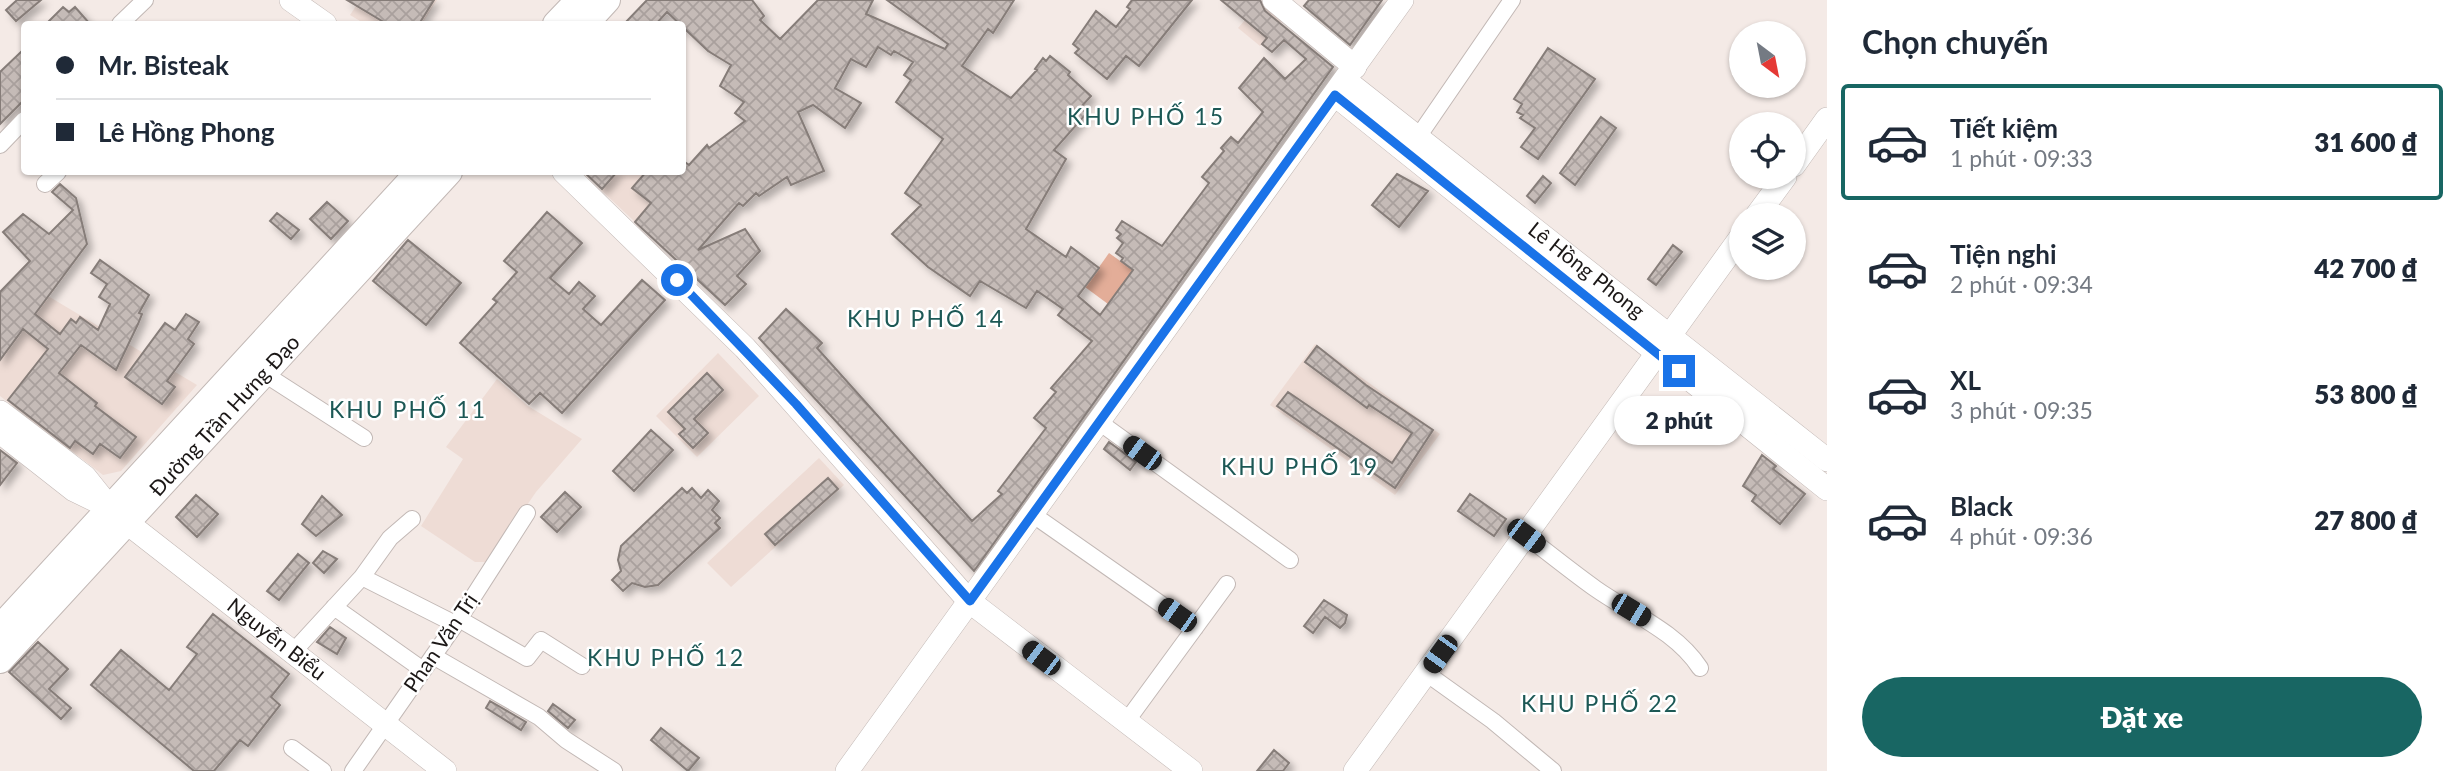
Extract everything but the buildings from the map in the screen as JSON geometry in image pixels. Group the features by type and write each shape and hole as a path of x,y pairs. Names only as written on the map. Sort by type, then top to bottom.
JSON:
{"main road":[{"path":"291,0 320,21"},
{"path":"559,21 579,0"},
{"path":"588,21 607,0"},
{"name":"Lê Hồng Phong","path":"1274,0 1345,81 1664,344 1827,460"},
{"path":"847,771 1402,0"},
{"name":"Lê Hồng Phong","path":"1345,81 1418,137 1664,344 1827,489"},
{"path":"1806,148 1827,119"},
{"name":"Đường Trần Hưng Đạo","path":"0,628 263,373 384,225 417,175"},
{"name":"Đường Trần Hưng Đạo","path":"0,660 117,514 384,225 445,175"},
{"path":"567,175 745,348 970,601 1191,771"},
{"path":"1355,771 1729,254"},
{"name":"Nguyễn Biểu","path":"0,412 85,477 117,514"},
{"name":"Nguyễn Biểu","path":"0,432 74,490 117,514 445,771"}],"street":[{"path":"123,21 145,0"},
{"path":"1418,137 1512,0"},
{"path":"0,145 21,123"},
{"path":"45,184 55,175"},
{"path":"263,373 364,438"},
{"path":"1099,422 1290,560"},
{"name":"Phan Văn Trị","path":"353,771 457,621 527,513"},
{"path":"1032,514 1195,628"},
{"path":"293,652 362,577 390,538 412,519"},
{"path":"1526,536 1596,589 1649,621 1692,656 1700,668"},
{"path":"362,577 457,621 527,658 541,640 582,666"},
{"path":"1126,722 1227,584"},
{"path":"334,607 423,670"},
{"path":"433,656 539,717 566,740 614,771"},
{"path":"1426,673 1493,721 1553,771"},
{"path":"292,748 324,771"}],"shaded area":[{"path":"360,0 437,0 424,21 360,21 350,15"},
{"path":"1267,4 1284,18 1260,46 1238,28 1245,20 1251,24"},
{"path":"614,175 674,175 635,222 601,190"},
{"path":"1109,253 1133,270 1108,304 1085,287"},
{"path":"48,296 197,385 121,471 103,475 0,396 0,348"},
{"path":"1315,344 1440,434 1395,495 1270,405"},
{"path":"718,353 759,396 697,457 656,416"},
{"path":"497,379 528,406 582,439 536,492 488,562 475,562 421,526 463,459 446,447"},
{"path":"819,458 844,485 731,587 707,563"}],"district":[{"name":"KHU PHỐ 15","path":"1146,117"},
{"name":"KHU PHỐ 14","path":"926,319"},
{"name":"KHU PHỐ 11","path":"408,410"},
{"name":"KHU PHỐ 19","path":"1300,467"},
{"name":"KHU PHỐ 12","path":"666,658"},
{"name":"KHU PHỐ 22","path":"1600,704"}],"route":[{"path":"677,280 745,348 970,601 1335,95 1679,371"}]}
